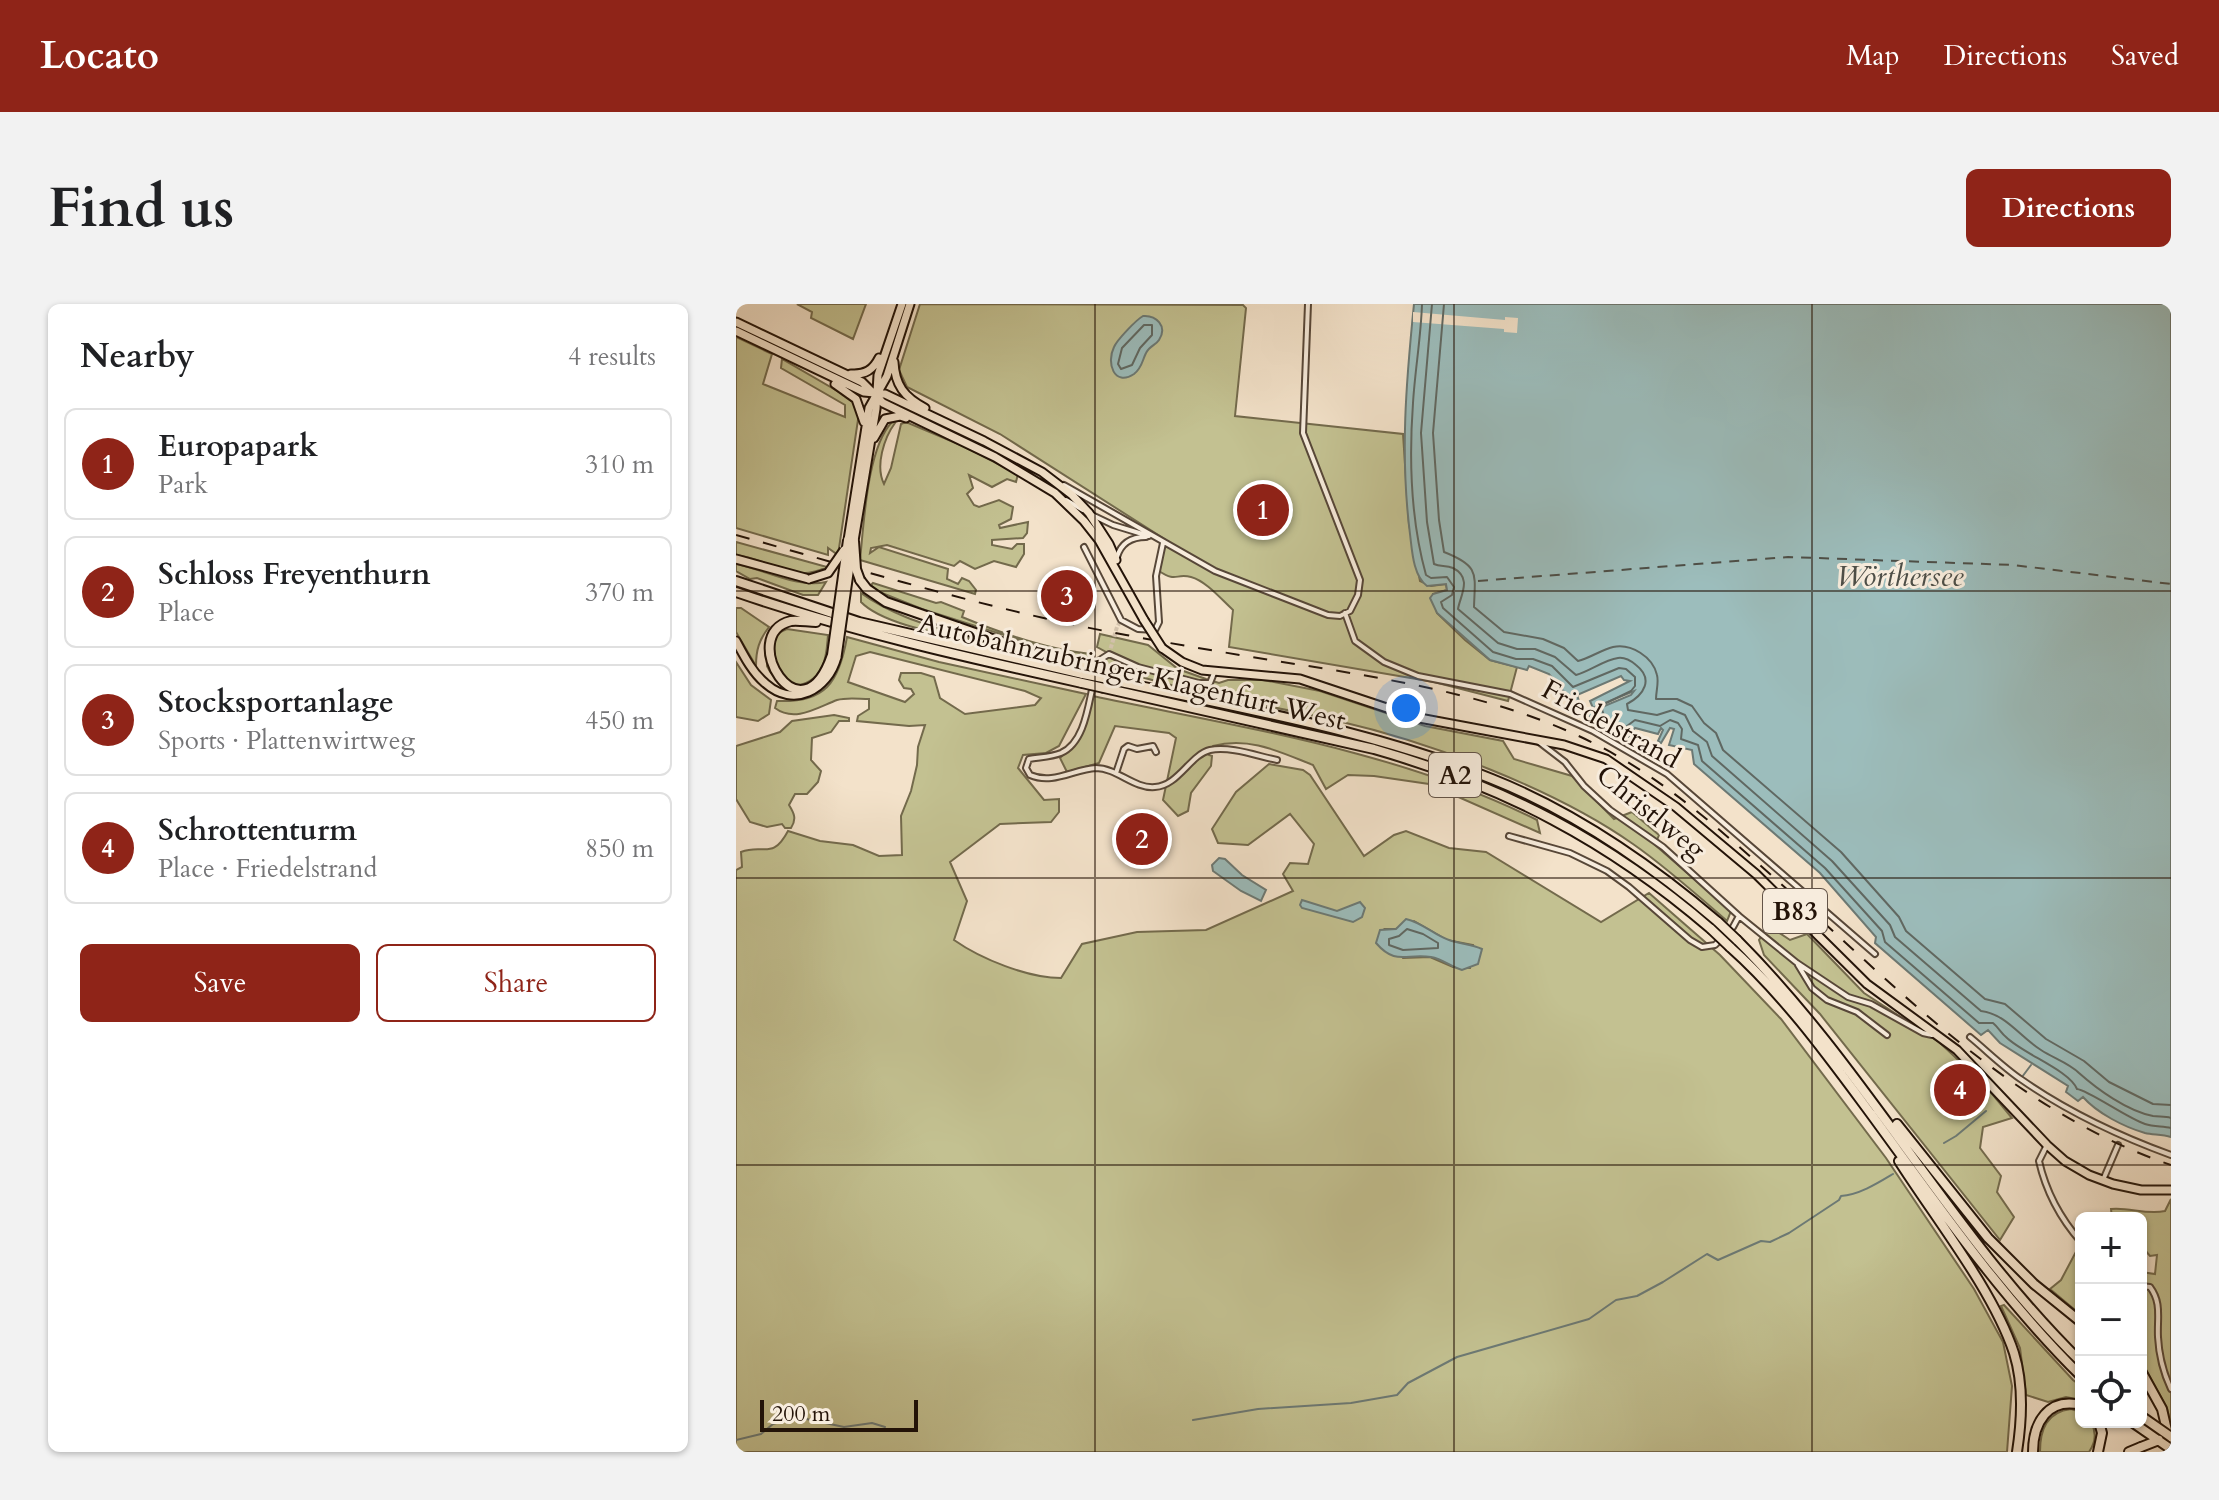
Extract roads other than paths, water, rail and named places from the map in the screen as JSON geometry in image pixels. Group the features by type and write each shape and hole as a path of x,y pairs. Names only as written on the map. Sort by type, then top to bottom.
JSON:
{"highway":[{"path":"852,537 856,569 860,580 873,595 1083,674 1107,680"},
{"path":"824,621 790,621 771,630 764,639 760,659 763,669 774,682 797,689 820,678 835,656 852,537"},
{"name":"Autobahnzubringer Klagenfurt West","path":"736,581 881,627 1083,674 1414,760 1497,791 1548,815 1607,849 1714,925"},
{"name":"Autobahnzubringer Klagenfurt West","path":"736,592 824,621 929,649 1083,674"},
{"name":"Autobahnzubringer Klagenfurt West","path":"1107,680 1369,739 1495,780 1553,808 1610,841 1669,881 1806,1014 2029,1307 2075,1356"},
{"name":"Autobahnzubringer Klagenfurt West","path":"1733,943 1805,1027 1889,1139 1900,1161 1954,1236"},
{"path":"1881,1111 1897,1124 2013,1264 2075,1317"},
{"path":"1954,1236 1998,1315 2014,1354 2022,1406 2017,1452"},
{"path":"1954,1236 2075,1369"},
{"path":"2147,1382 2162,1409 2170,1450"},
{"path":"2033,1452 2035,1431 2044,1414 2063,1403 2075,1404"},
{"path":"2147,1420 2171,1437"},
{"path":"2098,1452 2101,1428"},
{"path":"2140,1428 2170,1450"},
{"path":"2129,1452 2171,1437"}],"main road":[{"path":"836,370 857,374 873,368 902,304"},
{"path":"736,559 809,579 828,573 841,557 852,537 882,361 902,304"},
{"path":"862,440 869,408 887,376 910,304"},
{"name":"B83","path":"736,322 862,382 883,403 960,439 1086,513 1162,648 1182,662 1214,672 1300,679 1414,717 1583,749 1618,766 1665,799 1756,874 1867,984 1941,1037 2047,1145 2072,1166 2102,1181 2132,1189 2171,1190"},
{"name":"B83","path":"736,331 864,392 885,394 984,441 1055,481 1086,513 1109,544 1124,581"},
{"path":"895,352 896,380 906,397 974,432 984,441"},
{"path":"792,359 848,391 863,413 852,537"},
{"path":"867,457 880,425 891,416 900,416 960,439"},
{"path":"736,641 748,664 762,681 790,696 806,694 822,686 831,674 835,656"}],"street":[{"path":"1055,481 1215,571 1328,615 1345,613 1356,600 1360,588 1358,572 1303,433 1308,304"},
{"path":"1099,503 1086,513 1152,537"},
{"path":"1116,560 1120,549 1130,540 1152,537"},
{"path":"1084,547 1121,620 1138,629 1155,630 1159,622 1156,576 1163,543"},
{"name":"Friedelstrand","path":"1345,613 1355,641 1384,662 1418,676 1510,694 1593,731 1667,774 1875,954"},
{"path":"1214,672 1208,685 1138,667 1114,655 1102,656 1098,661 1086,717 1075,740 1059,754 1029,759 1026,768 1030,775 1044,779 1095,768 1155,787 1181,773 1206,751 1215,749 1277,760"},
{"name":"Christlweg","path":"1537,741 1565,762 1584,786 1610,810 1663,847 1739,916 1797,963 1848,997 1871,1004 1923,1033 1941,1037"},
{"path":"1116,773 1124,749 1128,746 1137,749 1153,746 1156,752"},
{"path":"1509,836 1570,853 1607,871 1702,947 1715,945 1739,916"},
{"path":"1797,963 1819,994 1857,1012 1887,1035"},
{"path":"1970,1037 2021,1080 2038,1090 2134,1143 2171,1155"},
{"path":"2047,1145 2039,1161 2062,1221 2075,1235"},
{"path":"2102,1181 2118,1145"},
{"path":"2147,1287 2156,1295 2160,1313 2160,1355 2171,1389"}],"water":[{"name":"Wörthersee","path":"1414,304 2171,304 2171,1137 2137,1130 2103,1114 2083,1097 2078,1101 2066,1092 2068,1086 2000,1043 1988,1030 1981,1035 1875,943 1876,937 1820,873 1694,764 1692,750 1669,745 1674,729 1670,728 1661,743 1658,741 1661,728 1658,734 1635,728 1625,741 1601,726 1596,718 1582,715 1577,707 1581,705 1590,712 1631,695 1634,691 1593,708 1590,701 1630,681 1621,676 1577,695 1579,701 1574,704 1549,674 1529,666 1527,670 1490,660 1437,613 1430,598 1447,590 1446,584 1427,586 1419,576 1413,555 1407,505 1405,419"},
{"path":"1143,316 1159,322 1161,335 1147,351 1137,372 1121,378 1112,366 1112,353 1123,335"},
{"path":"1219,858 1225,859 1242,875 1266,890 1261,901 1213,871 1212,865"},
{"path":"1302,900 1337,911 1360,902 1365,908 1362,917 1353,922 1302,908"},
{"path":"1406,919 1449,940 1482,949 1478,964 1462,970 1439,959 1402,957 1383,950 1376,943 1380,930 1396,929"}],"waterway":[{"path":"2022,1077 2031,1065"},
{"path":"1944,1143 1986,1111"},
{"path":"1193,1420 1258,1409 1351,1403 1397,1395 1408,1383 1457,1357 1589,1319 1616,1300 1637,1296 1707,1254 1718,1260 1761,1241 1770,1242 1789,1233 1841,1196 1861,1191 1893,1174"},
{"path":"736,1440 761,1434 773,1424 797,1417 844,1427 872,1423 885,1427"}],"tunnel":[{"path":"1109,654 1121,620"}],"railway":[{"path":"736,535 930,590 1077,625 1368,676 1471,698 1571,732 1626,761 1690,806 1909,1000 2006,1078 2058,1112 2113,1141 2171,1165"}],"place":[{"name":"Europapark","path":"1263,510"},
{"name":"Stocksportanlage","path":"1067,596"},
{"name":"Schloss Freyenthurn","path":"1142,839"},
{"name":"Schrottenturm","path":"1960,1090"}]}
